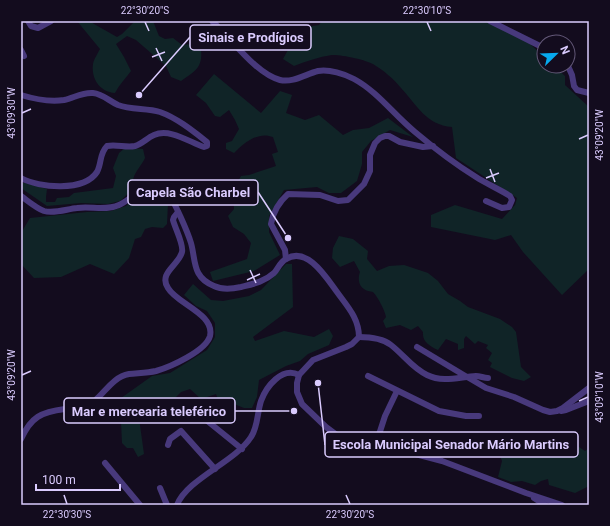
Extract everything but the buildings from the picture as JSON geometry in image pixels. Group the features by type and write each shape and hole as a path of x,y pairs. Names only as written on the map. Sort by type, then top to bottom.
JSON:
{"street":[{"path":"28,21 31,26 38,28 51,21"},
{"path":"212,21 253,64 278,79 286,81 320,71 332,72 352,78 367,86 414,131 433,146 477,177 510,196 512,200 509,207 502,208 486,201"},
{"path":"490,21 536,44"},
{"path":"572,74 574,86 577,90 589,93"},
{"path":"21,95 30,98 54,100 64,100 84,93 102,95 118,105 160,112 175,119 207,142 207,146 204,147 179,137 162,133 154,134 138,145 130,147 108,146 100,158 97,171 92,178 81,184 47,186 33,184 21,178"},
{"path":"286,259 285,250 271,224 278,205 288,194 320,196 338,201 348,200 364,184 370,171 370,155 375,143 380,138 385,136 389,136 400,142 408,144 423,147 433,146"},
{"path":"21,196 45,211 56,211 78,208 110,208 125,202 134,195 149,188 163,191 171,198 178,212 191,243 194,264 198,272 204,280 223,289 233,289 257,283 273,274 286,259 298,257 308,259 328,279 357,320 359,337 352,344 313,360 299,375 297,392 302,404 326,427 346,442 374,450 408,452 442,461 562,505"},
{"path":"21,440 27,427 36,418 52,411 84,407 95,401 113,381 119,377 129,374 156,371 180,361 207,344 210,335 208,324 201,315 175,297 167,288 165,281 167,273 182,252 182,247 173,220 178,212"},
{"path":"359,337 372,337 384,341 391,345 419,371 440,380 476,376 488,378"},
{"path":"417,347 486,388 514,397 543,410 566,410 589,401"},
{"path":"177,505 183,494 242,449 252,436 261,402 266,391 280,376 287,372 293,372 299,375"},
{"path":"368,376 439,411 466,416 479,416"},
{"path":"557,411 589,388"},
{"path":"374,450 385,416 397,391"},
{"path":"195,411 242,449"},
{"path":"168,445 170,439 181,431 215,469"},
{"path":"105,463 140,505"},
{"path":"160,488 167,505"},
{"path":"526,493 545,505"}],"green space":[{"path":"77,21 90,21 117,37 135,21 153,21 159,36 165,39 173,38 182,45 191,44 201,49 201,61 194,71 181,81 171,77 166,66 136,40 127,36 116,44 131,71 115,93 110,92 98,84 93,75 93,64 100,49"},
{"path":"322,21 486,21 528,42 536,50 536,74 563,74 565,76 565,85 589,107 589,269 562,295 523,252 511,235 495,240 431,227 431,215 455,205 502,219 515,205 517,198 456,158 452,127 435,122 429,118 417,107 395,81 370,62 346,56 332,55 317,58 294,66 283,59 300,28 319,25"},
{"path":"214,74 261,113 280,91 292,95 286,113 305,120 319,115 343,135 353,130 369,128 388,118 413,137 390,130 371,141 362,152 362,164 357,181 341,193 329,193 317,187 284,190 269,216 269,232 280,255 254,271 213,281 210,272 247,259 251,243 244,234 233,227 228,216 234,209 233,190 241,176 249,175 276,166 272,154 278,152 273,137 267,136 252,139 242,145 234,153 226,149 226,143 232,141 239,129 235,120 229,110 220,117 215,116 206,103 196,95"},
{"path":"125,148 143,149 145,158 134,176 133,189 120,201 108,204 81,203 47,206 21,188 21,183 26,183 47,189 46,202 55,202 57,198 69,197 74,193 113,188 116,176 113,168 119,153"},
{"path":"148,191 160,193 168,203 167,224 163,228 152,227 145,229 141,237 135,239 129,258 114,274 90,264 61,277 34,278 21,264 21,233 30,218 111,211 126,206 140,193"},
{"path":"339,236 353,239 368,251 367,259 377,271 389,266 404,265 428,273 438,281 448,294 468,307 500,319 512,327 516,332 521,367 531,377 524,381 512,378 490,367 492,363 488,360 492,353 486,348 488,345 478,341 475,344 466,336 464,339 464,348 458,350 458,344 446,339 438,350 425,341 423,332 418,326 411,330 400,325 386,328 383,321 386,317 383,308 373,292 362,288 359,279 360,272 354,261 340,267 332,258 333,248"},
{"path":"286,264 292,264 293,307 253,337 255,341 284,331 314,337 329,329 333,336 329,345 308,354 300,361 286,366 259,380 257,397 252,408 244,408 234,404 220,405 216,394 201,399 190,389 181,392 173,400 175,410 163,412 159,419 154,419 141,412 139,418 144,454 138,457 133,448 127,448 122,443 121,422 113,416 114,403 152,376 170,373 207,350 215,337 215,323 207,311 196,306 184,295 193,284 211,300 223,301 249,296 261,290"},
{"path":"545,434 552,438 573,443 585,451 589,448 589,486 575,493 549,485 548,479 535,485 522,481 511,482 498,477 502,461 500,456 509,457 512,455 500,440 505,436 517,438 538,445"}],"place":[{"name":"Sinais e Prodígios","path":"139,95"},
{"name":"Capela São Charbel","path":"288,238"},
{"name":"Escola Municipal Senador Mário Martins","path":"318,383"},
{"name":"Mar e mercearia teleférico","path":"294,411"}]}
